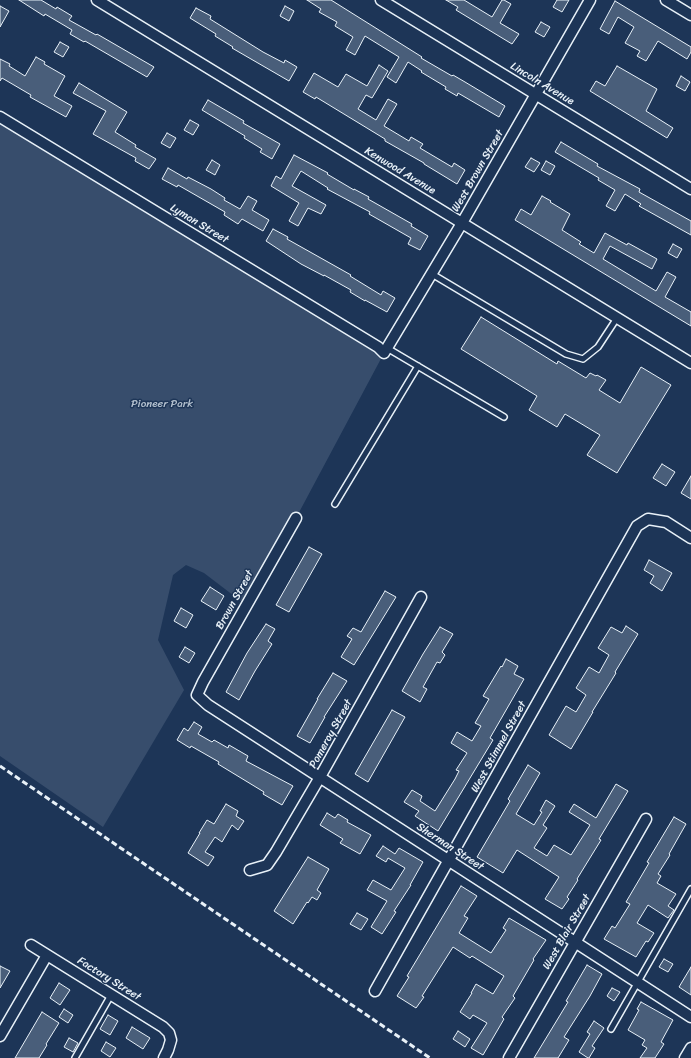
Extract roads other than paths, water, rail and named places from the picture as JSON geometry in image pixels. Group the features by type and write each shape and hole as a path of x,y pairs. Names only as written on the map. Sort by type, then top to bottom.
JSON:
{"street":[{"name":"Kenwood Avenue","path":"97,0 691,363"},
{"name":"Lincoln Avenue","path":"381,0 691,189"},
{"name":"West Brown Street","path":"386,350 462,223 590,0"},
{"path":"666,0 691,15"},
{"name":"Lyman Street","path":"0,117 378,347 386,350"},
{"name":"Brown Street","path":"198,695 203,682 296,518"},
{"name":"West Stimmel Street","path":"375,990 637,526 648,519 666,522 691,538"},
{"name":"Pomeroy Street","path":"250,870 267,865 276,852 421,597"},
{"name":"Sherman Street","path":"198,695 208,705 691,1017"},
{"name":"West Blair Street","path":"508,1058 646,819"},
{"name":"Factory Street","path":"31,945 164,1027 170,1037 170,1044 164,1058"},
{"path":"0,1036 47,955"},
{"path":"685,1058 691,1048"}],"lane":[{"path":"432,274 566,354 583,360 598,347 617,318"},
{"path":"386,350 418,366 504,417"},
{"path":"335,504 418,366"},
{"path":"611,1029 691,889"},
{"path":"75,1058 111,995"}],"railway":[{"path":"0,766 430,1058"}],"park label":[{"name":"Pioneer Park","path":"162,404"}]}
